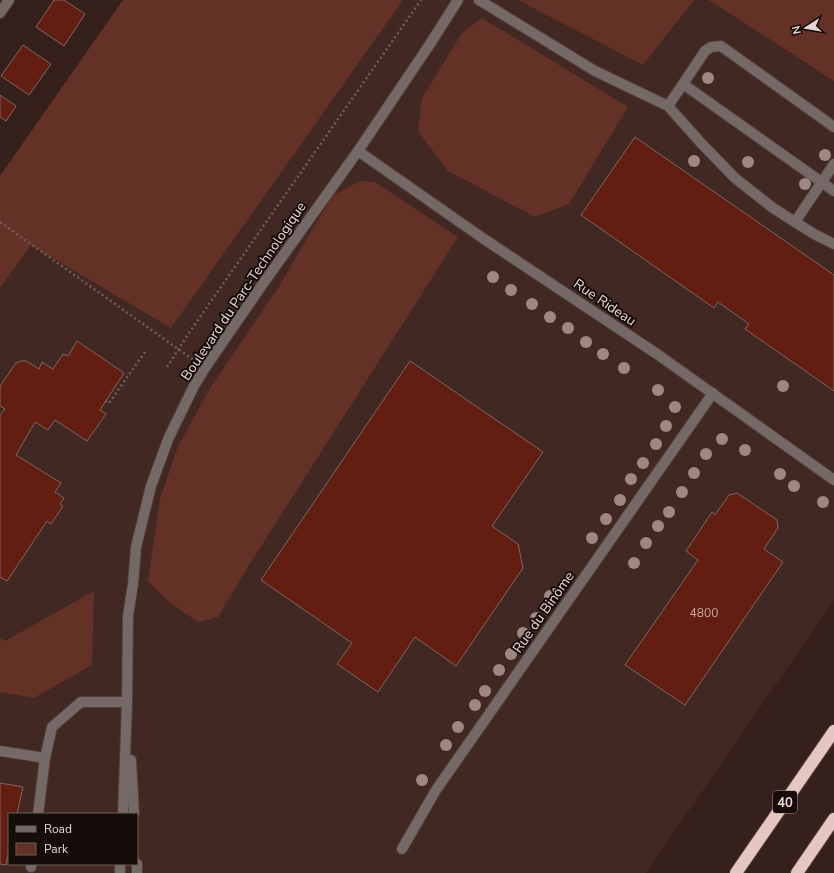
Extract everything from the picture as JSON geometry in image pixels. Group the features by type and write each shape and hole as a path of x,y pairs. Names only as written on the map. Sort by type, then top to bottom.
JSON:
{"highway":[{"name":"40","path":"736,873 834,731"},
{"path":"797,873 834,820"}],"street":[{"path":"0,14 10,0"},
{"name":"Boulevard du Parc-Technologique","path":"123,813 128,616 136,547 151,486 169,437 194,386 205,368 262,285 358,151 458,0"},
{"path":"479,0 596,72 668,106 735,178 773,208 814,234 834,244"},
{"path":"668,106 705,51 711,47 721,46 834,127"},
{"path":"684,84 834,191"},
{"name":"Rue Rideau","path":"358,151 484,239 657,354 834,480"},
{"path":"795,222 834,164"},
{"name":"Rue du Binôme","path":"402,849 436,790 713,393"},
{"path":"38,813 45,758 52,727 81,702 127,702"},
{"name":"Boulevard du Parc-Technologique","path":"127,702 134,813"},
{"path":"0,751 45,758"}],"path":[{"path":"167,367 421,0"},
{"path":"0,222 205,368"},
{"path":"106,401 109,403 144,352"}],"shaded area":[{"path":"123,0 834,0 834,600 646,873 0,873 0,176"}],"green space":[{"path":"123,0 403,0 171,328 31,245 0,288 0,176"},
{"path":"518,0 694,0 643,65"},
{"path":"709,0 834,0 834,81"},
{"path":"482,18 628,107 569,204 535,217 448,171 418,131 422,98 462,33"},
{"path":"360,181 375,182 458,237 246,570 218,617 198,622 170,603 148,581 160,499 178,446 212,385 278,288 332,196"},
{"path":"94,591 92,665 34,698 0,692 0,638 5,641"}],"building":[{"path":"54,0 64,0 85,14 64,46 36,27"},
{"path":"23,45 51,64 29,95 1,76"},
{"path":"0,95 16,106 6,121 0,117"},
{"path":"635,137 834,275 834,391 745,329 749,324 718,302 714,308 581,215"},
{"path":"77,341 124,373 100,410 106,414 87,441 55,420 48,430 35,422 16,455 61,483 55,492 64,498 60,504 63,506 51,524 47,521 7,581 0,577 0,415 5,409 0,406 0,386 16,363 21,361 26,361 39,369 42,362 53,369 63,354 68,356"},
{"path":"410,361 543,452 492,526 518,544 523,568 456,666 415,637 378,692 337,664 352,643 261,580"},
{"path":"737,493 777,520 778,528 764,549 783,562 685,705 625,665 698,560 686,551 712,512 715,515 729,495"},
{"path":"0,783 23,787 17,813 8,813 8,856 6,865 0,864"}]}
